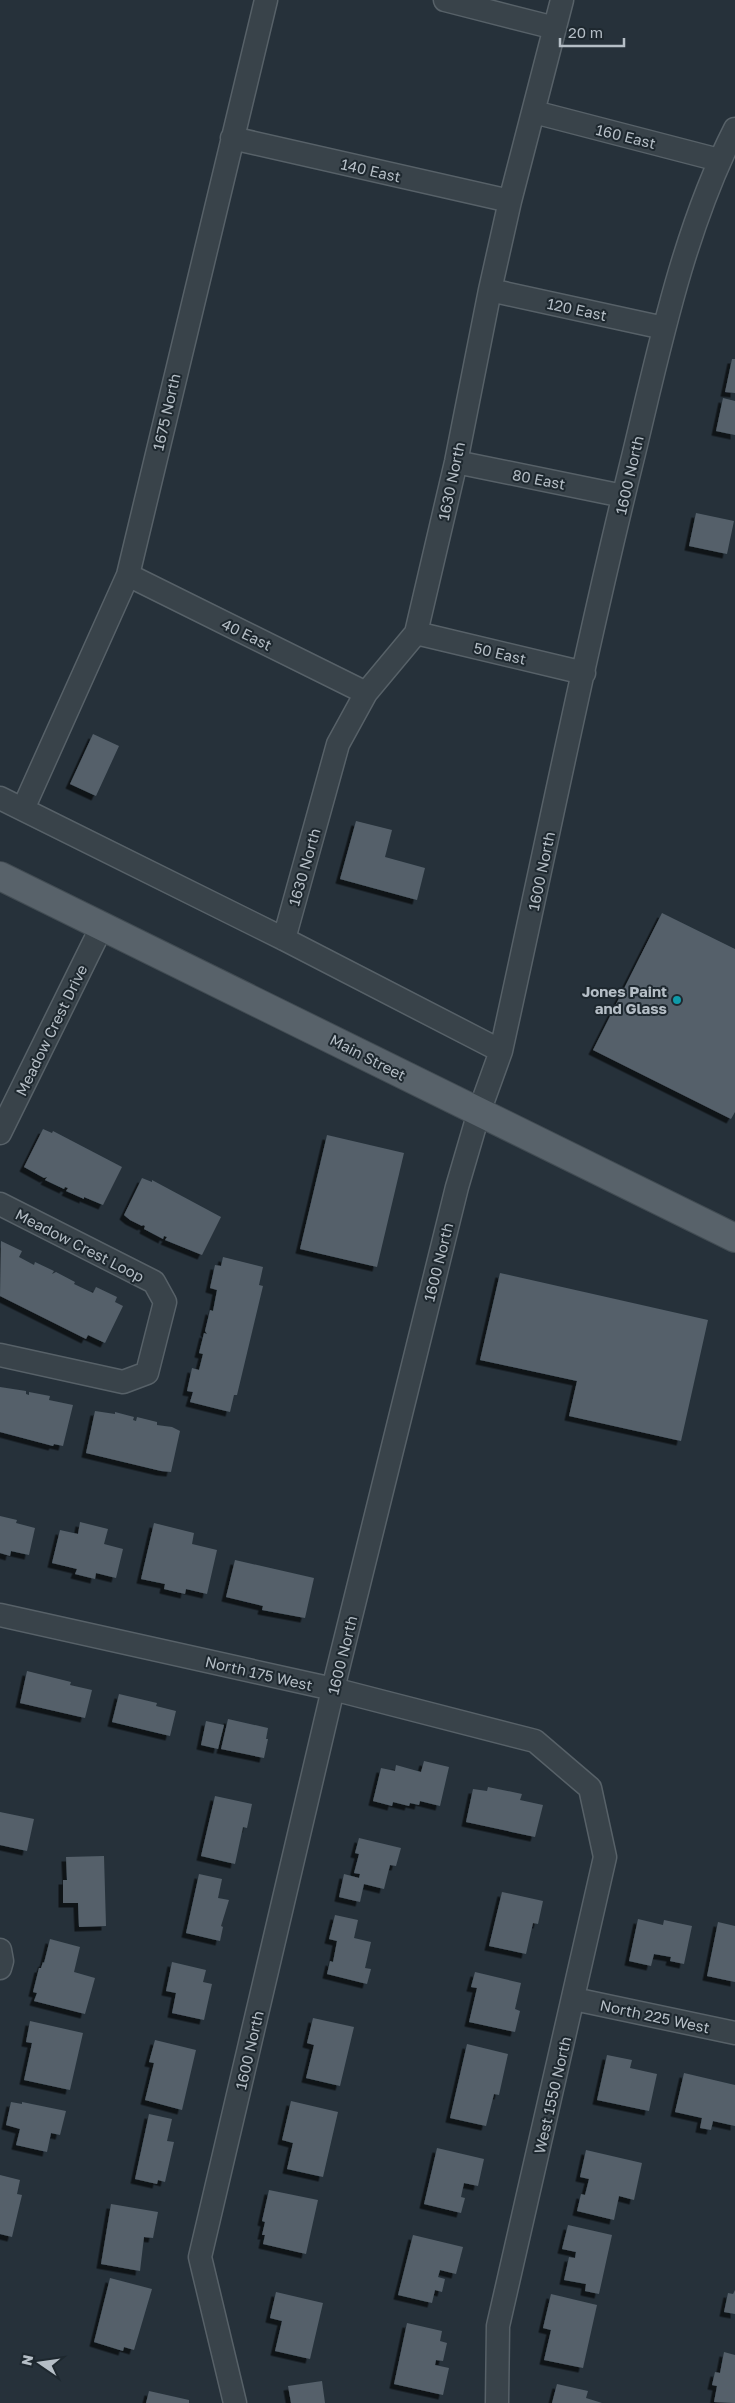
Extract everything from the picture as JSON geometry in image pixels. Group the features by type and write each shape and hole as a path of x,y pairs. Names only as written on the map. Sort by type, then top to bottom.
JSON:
{"main road":[{"name":"Main Street","path":"0,876 735,1238"}],"street":[{"name":"1675 North","path":"23,809 128,575 266,0"},
{"path":"445,0 556,28"},
{"name":"1630 North","path":"284,939 338,744 366,693 416,634 456,462 490,290 510,202 562,0"},
{"name":"160 East","path":"534,112 719,160"},
{"name":"1600 North","path":"235,2403 200,2257 333,1689 457,1187 479,1112 501,1051 623,496 664,328 702,203 719,160 735,129"},
{"name":"140 East","path":"232,138 510,202"},
{"name":"120 East","path":"490,290 664,328"},
{"name":"80 East","path":"456,462 623,496"},
{"name":"40 East","path":"128,575 366,693"},
{"name":"50 East","path":"416,634 584,673"},
{"path":"0,798 284,939 501,1051"},
{"name":"Meadow Crest Drive","path":"0,1133 102,926"},
{"name":"Meadow Crest Loop","path":"0,1204 154,1282 165,1302 147,1373 123,1382 0,1355"},
{"name":"North 175 West","path":"0,1615 333,1689 534,1741 590,1788"},
{"name":"West 1550 North","path":"496,2403 498,2326 605,1857 590,1788"},
{"path":"0,1950 2,1960 0,1968"},
{"name":"North 225 West","path":"574,1999 735,2033"}],"building":[{"path":"732,359 735,359 735,393 725,392"},
{"path":"723,398 735,401 735,435 716,431"},
{"path":"696,513 734,521 727,554 689,546"},
{"path":"93,734 119,746 96,796 70,784"},
{"path":"356,821 392,830 385,857 425,868 417,900 340,879"},
{"name":"Jones Paint and Glass","path":"662,913 735,949 735,1112 731,1119 593,1050"},
{"path":"43,1129 52,1133 53,1131 122,1167 103,1205 66,1191 68,1188 65,1187 64,1189 45,1180 47,1177 44,1178 24,1167"},
{"path":"327,1135 404,1153 377,1267 300,1249"},
{"path":"142,1178 152,1182 152,1180 221,1217 202,1255 165,1240 167,1237 164,1236 163,1239 144,1229 145,1226 130,1220 124,1215"},
{"path":"1,1241 22,1251 19,1257 34,1265 35,1262 54,1271 52,1274 56,1272 75,1282 74,1284 93,1293 96,1287 117,1297 115,1302 123,1306 105,1343 88,1335 86,1339 0,1296"},
{"path":"223,1257 263,1267 259,1285 263,1286 237,1395 234,1395 230,1412 190,1402 193,1392 187,1391 192,1368 199,1370 203,1354 199,1353 204,1333 207,1334 205,1331 210,1310 213,1311 217,1290 210,1288 215,1265 221,1266"},
{"path":"500,1273 708,1320 681,1441 569,1416 577,1381 480,1360"},
{"path":"0,1387 26,1391 26,1394 29,1395 29,1392 50,1396 49,1400 73,1405 63,1446 54,1444 53,1446 0,1432"},
{"path":"95,1411 115,1414 115,1412 134,1417 133,1420 136,1421 137,1417 180,1431 171,1472 86,1453"},
{"path":"0,1516 17,1520 16,1523 35,1528 29,1555 11,1551 10,1556 0,1553"},
{"path":"80,1522 108,1529 104,1544 123,1549 116,1578 96,1573 95,1579 75,1574 77,1569 52,1563 60,1530 78,1534"},
{"path":"154,1523 194,1533 192,1544 217,1550 207,1594 186,1589 185,1594 164,1589 165,1584 141,1579"},
{"path":"235,1560 314,1578 305,1618 262,1610 263,1606 226,1597"},
{"path":"27,1671 71,1682 70,1685 92,1690 85,1718 20,1703"},
{"path":"119,1694 157,1703 156,1706 176,1711 170,1736 112,1722"},
{"path":"228,1719 268,1728 264,1758 221,1749"},
{"path":"206,1721 224,1725 218,1749 201,1745"},
{"path":"424,1761 449,1767 440,1806 420,1801 419,1805 410,1803 409,1806 393,1802 392,1806 373,1801 381,1768 395,1771 396,1765 421,1772"},
{"path":"488,1787 522,1794 520,1800 543,1805 535,1837 466,1822 473,1789 487,1791"},
{"path":"215,1796 252,1804 247,1828 243,1827 235,1864 201,1856"},
{"path":"0,1812 34,1819 27,1851 0,1845"},
{"path":"359,1838 401,1848 396,1866 390,1865 384,1889 364,1884 360,1902 339,1897 344,1874 359,1878 360,1874 354,1873 359,1854 355,1853"},
{"path":"104,1856 106,1926 79,1927 78,1903 63,1903 63,1880 67,1880 66,1857"},
{"path":"199,1874 222,1879 218,1898 229,1900 221,1926 223,1927 220,1941 186,1933"},
{"path":"502,1892 543,1901 538,1924 533,1923 526,1954 489,1946"},
{"path":"335,1915 358,1920 354,1938 371,1942 365,1968 371,1969 367,1984 327,1974 330,1961 333,1962 337,1941 329,1939"},
{"path":"638,1919 663,1925 664,1920 692,1926 684,1964 670,1961 671,1957 654,1954 651,1966 629,1961"},
{"path":"718,1922 735,1926 735,1982 707,1976"},
{"path":"50,1939 80,1947 74,1972 95,1978 85,2014 34,2001 37,1993 33,1992 39,1968 44,1963"},
{"path":"172,1962 206,1970 203,1982 212,1984 204,2020 172,2013 176,1993 166,1991"},
{"path":"475,1972 521,1983 515,2009 520,2011 515,2032 469,2022 477,1988 471,1987"},
{"path":"313,2018 354,2027 340,2086 306,2078 314,2045 307,2043"},
{"path":"30,2021 83,2033 70,2090 24,2080 32,2043 26,2042"},
{"path":"155,2040 196,2050 182,2110 145,2100 154,2063 149,2062"},
{"path":"467,2044 508,2054 499,2095 494,2094 486,2126 450,2118"},
{"path":"607,2055 632,2060 630,2068 657,2074 649,2111 597,2100"},
{"path":"684,2073 735,2085 735,2126 713,2121 711,2130 700,2128 702,2118 675,2112"},
{"path":"291,2101 338,2112 323,2177 287,2169 293,2143 282,2140"},
{"path":"11,2102 22,2104 22,2102 66,2111 60,2135 51,2133 47,2152 16,2145 20,2129 6,2125"},
{"path":"149,2114 172,2119 167,2141 174,2142 165,2182 158,2180 157,2184 135,2179"},
{"path":"437,2148 484,2159 478,2186 464,2183 461,2197 465,2198 461,2213 424,2204"},
{"path":"586,2150 642,2163 634,2200 619,2196 614,2220 577,2211 581,2194 585,2195 589,2179 580,2177"},
{"path":"0,2175 20,2180 17,2194 22,2195 12,2237 0,2234"},
{"path":"269,2190 318,2200 306,2254 263,2244 265,2235 262,2235 265,2222 262,2221"},
{"path":"111,2204 158,2212 153,2238 144,2237 140,2271 101,2264"},
{"path":"568,2225 612,2235 599,2294 585,2291 586,2284 564,2280 569,2257 575,2258 576,2252 562,2249"},
{"path":"413,2235 463,2247 456,2274 440,2270 438,2277 445,2279 442,2292 435,2290 432,2303 398,2295"},
{"path":"110,2278 152,2289 134,2350 124,2347 123,2351 94,2342"},
{"path":"735,2290 735,2314 724,2312 728,2293 733,2294"},
{"path":"276,2292 323,2303 310,2359 275,2351 282,2321 270,2318"},
{"path":"551,2294 597,2305 583,2368 544,2360 551,2330 543,2328"},
{"path":"407,2323 442,2331 440,2341 447,2343 443,2361 436,2360 435,2365 449,2368 443,2395 394,2384"},
{"path":"724,2352 735,2355 735,2403 714,2402 717,2386 712,2385 715,2372 720,2373"},
{"path":"322,2381 325,2403 291,2403 288,2386"},
{"path":"557,2384 588,2391 586,2398 602,2403 552,2403"},
{"path":"149,2391 189,2400 189,2403 146,2403"}],"place":[{"name":"Jones Paint and Glass","path":"677,1000"}]}
